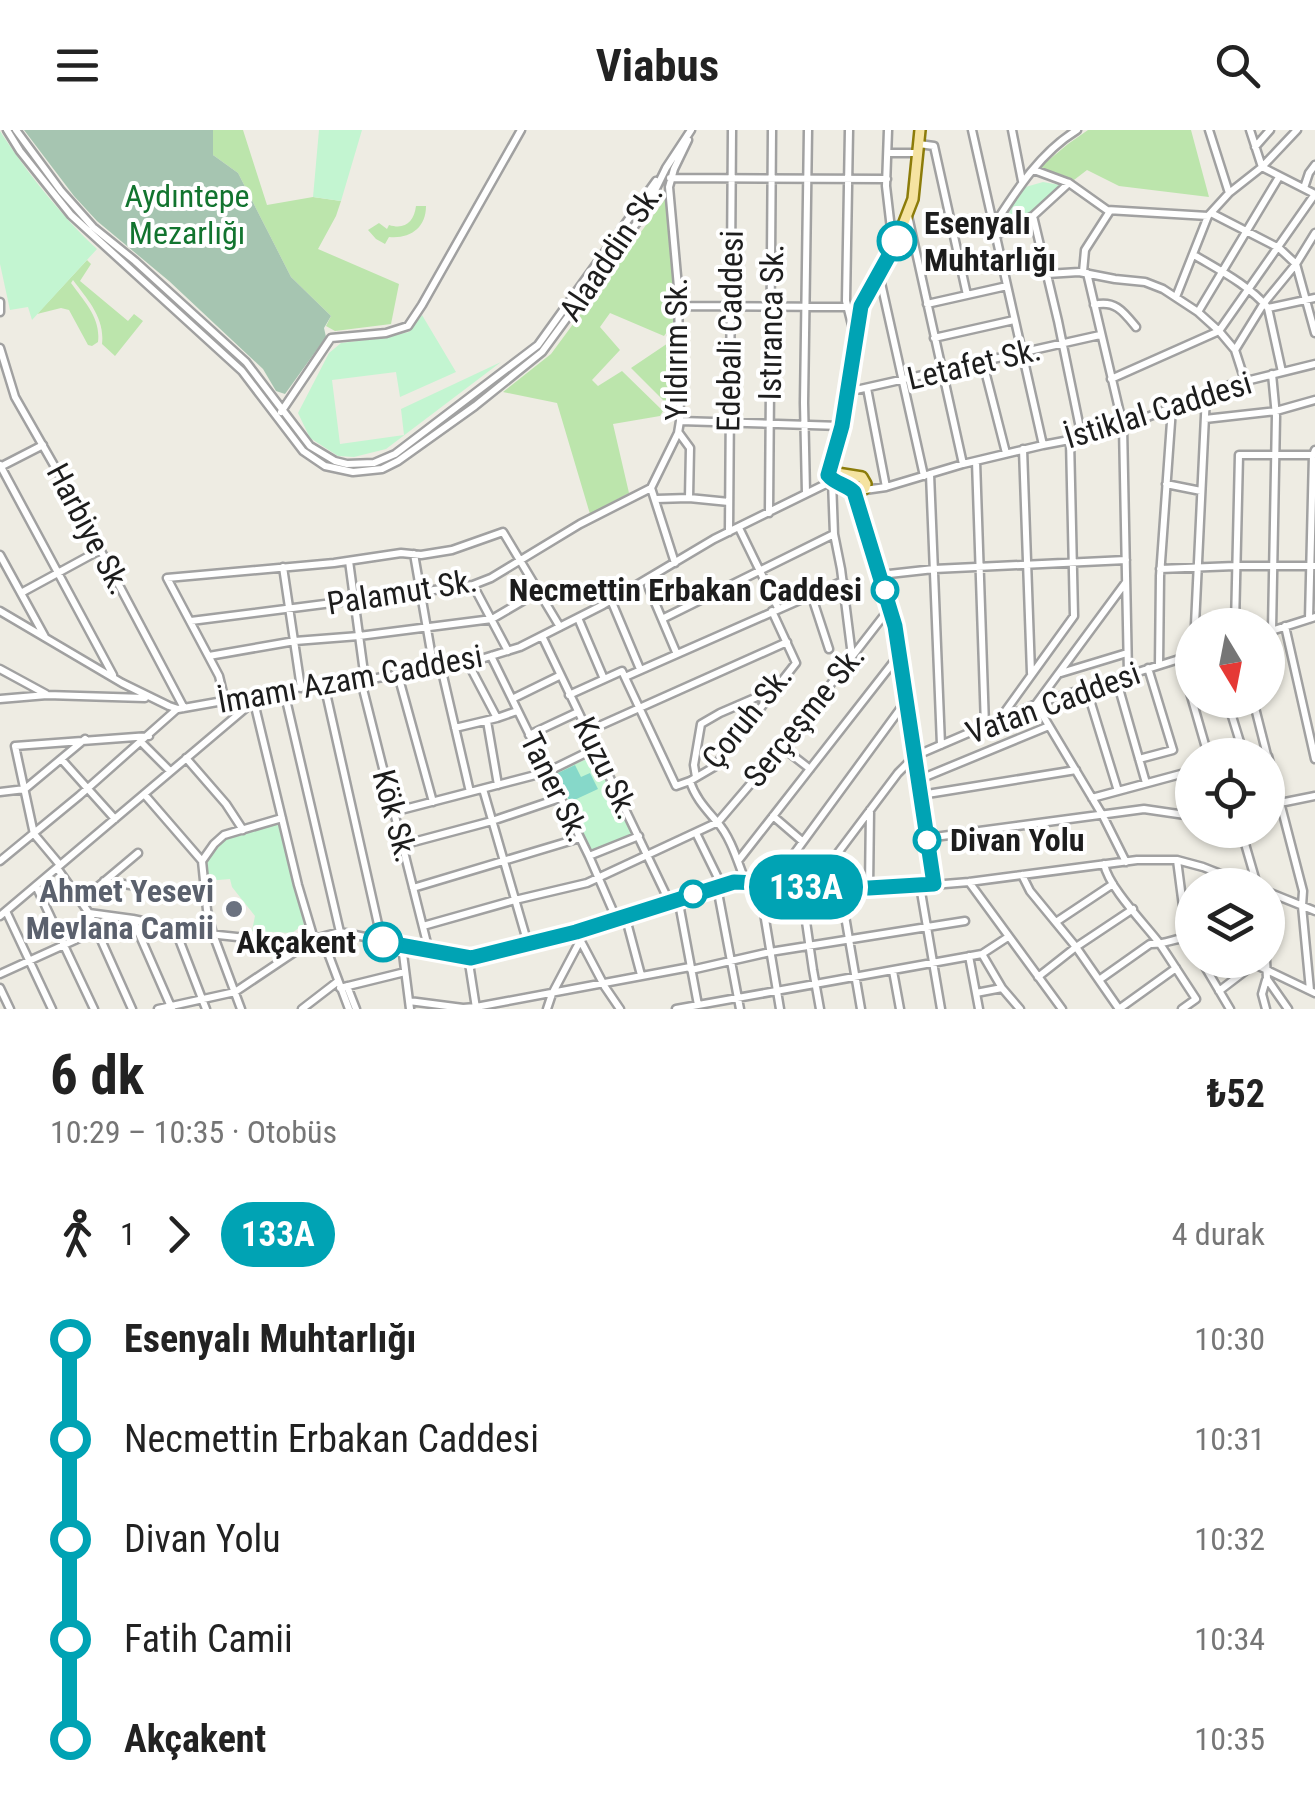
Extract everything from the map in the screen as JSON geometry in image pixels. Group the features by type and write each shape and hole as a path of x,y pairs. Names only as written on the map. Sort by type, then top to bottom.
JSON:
{"main road":[{"path":"920,130 913,199 899,236 861,306 832,476 858,486 862,518 890,608 934,884"}],"street":[{"name":"Alaaddin Sk.","path":"7,130 71,214 246,362 279,413"},
{"name":"Alaaddin Sk.","path":"16,130 93,227 135,260 310,446 335,461 360,464 395,454 547,347 644,213 666,168"},
{"path":"279,413 331,338 408,326 521,130"},
{"name":"Yıldırım Sk.","path":"651,488 680,421 678,306 669,186 692,130"},
{"name":"Edebali Caddesi","path":"729,532 732,130"},
{"name":"Istıranca Sk.","path":"769,514 772,130"},
{"path":"806,494 808,130"},
{"path":"849,130 848,307 856,337"},
{"path":"888,130 891,229 899,236"},
{"path":"972,130 1043,444"},
{"path":"1012,130 1022,181"},
{"path":"1057,130 1061,140"},
{"path":"994,224 1022,181 1061,140 1077,130"},
{"path":"1210,130 1229,192"},
{"path":"1111,378 1218,331 1315,194 1262,167 1250,130"},
{"path":"1255,147 1270,130"},
{"path":"1176,297 1210,215 1229,192 1262,167 1297,130"},
{"path":"888,152 934,146 967,295"},
{"name":"Yıldırım Sk.","path":"666,168 680,152"},
{"path":"1304,188 1315,166"},
{"path":"1034,170 1069,183 1106,210 1210,215 1279,248 1296,264 1310,299 1315,333"},
{"path":"670,178 887,179"},
{"path":"1198,312 1279,178"},
{"path":"997,235 1032,216 1069,183"},
{"path":"1111,210 1085,250 1085,273 1124,426 1128,674"},
{"path":"908,213 964,464"},
{"path":"1032,216 1082,438"},
{"path":"1234,350 1315,233"},
{"path":"1194,255 1266,305 1282,372"},
{"path":"1047,274 1085,273 1145,282 1176,297 1198,312 1234,350 1245,381"},
{"path":"879,274 927,475 941,745"},
{"path":"926,304 1007,286"},
{"path":"1266,305 1310,299"},
{"path":"0,302 0,312"},
{"path":"1094,304 1120,307 1136,327"},
{"path":"678,306 848,307"},
{"path":"934,338 1014,320"},
{"name":"Letafet Sk.","path":"847,392 1100,335"},
{"name":"Harbiye Sk.","path":"0,348 15,397 181,708"},
{"path":"982,362 1006,453"},
{"name":"İstiklal Caddesi","path":"858,486 886,486 976,460 1082,438 1245,381 1315,364"},
{"path":"1271,608 1276,455 1272,374"},
{"path":"867,388 886,486"},
{"path":"1196,608 1206,394"},
{"path":"1205,419 1276,411 1315,400"},
{"path":"1159,665 1160,569 1172,408"},
{"path":"680,421 842,426"},
{"path":"678,433 690,448 688,498"},
{"path":"998,720 1074,616 1070,440"},
{"path":"44,445 0,466 114,678"},
{"path":"1023,450 1030,676"},
{"path":"1235,608 1238,454 1314,452 1312,618 1285,626 1315,759"},
{"path":"976,460 985,726"},
{"path":"832,476 834,534 852,656"},
{"name":"İmamı Azam Caddesi","path":"0,611 122,683 181,708 398,675 468,663 542,636 729,532 806,494 832,476"},
{"path":"1166,484 1201,491"},
{"path":"651,488 675,562"},
{"name":"Palamut Sk.","path":"191,621 473,585 651,488"},
{"path":"656,499 729,502"},
{"name":"Çoruh Sk.","path":"624,677 676,786 714,766 796,663 760,570 739,528"},
{"path":"225,701 209,656 167,578 452,550 503,532 560,627"},
{"path":"662,619 834,534"},
{"path":"21,593 100,550"},
{"path":"414,554 426,628 470,792"},
{"path":"0,555 46,638"},
{"path":"880,574 1126,560"},
{"name":"Kök Sk.","path":"349,561 363,680 429,951"},
{"path":"1160,569 1313,566"},
{"path":"283,567 301,688"},
{"path":"649,578 648,586 676,652"},
{"path":"569,695 622,671 624,677 842,580"},
{"path":"1126,862 1036,704 1127,580"},
{"path":"473,585 508,651"},
{"path":"209,656 296,641 492,619 538,592"},
{"path":"811,594 829,649"},
{"path":"611,600 640,670"},
{"name":"Serçeşme Sk.","path":"718,822 890,608"},
{"path":"578,618 604,679"},
{"name":"Kuzu Sk.","path":"542,636 669,901"},
{"path":"588,731 786,642"},
{"path":"1060,673 1127,653"},
{"path":"738,862 900,654"},
{"name":"Taner Sk.","path":"491,656 621,917 641,975"},
{"name":"Vatan Caddesi","path":"915,756 1036,704 1175,660"},
{"path":"468,663 497,718"},
{"path":"1139,760 1173,750 1148,668"},
{"path":"0,669 47,695"},
{"path":"398,675 433,802"},
{"path":"512,699 559,676"},
{"path":"1116,678 1146,783"},
{"path":"115,696 122,683"},
{"path":"324,684 382,942"},
{"path":"1086,687 1118,791"},
{"path":"746,882 718,822 712,820 693,791 694,765 701,724 775,689"},
{"path":"284,691 340,932"},
{"path":"0,698 151,698"},
{"path":"52,1009 3,913 253,698"},
{"path":"253,698 314,940 352,1009"},
{"path":"235,699 241,712"},
{"path":"772,884 907,700"},
{"path":"0,860 181,708"},
{"path":"455,728 517,710"},
{"path":"241,712 252,712 260,726"},
{"path":"529,736 578,712"},
{"path":"487,720 498,785"},
{"path":"918,780 1049,726"},
{"path":"132,1009 90,913 34,834 16,746 149,736"},
{"path":"0,792 25,789 85,739"},
{"path":"142,742 170,772"},
{"path":"782,746 810,769"},
{"path":"394,812 547,772 596,748"},
{"path":"812,887 915,756"},
{"path":"186,758 243,830"},
{"path":"62,760 115,819"},
{"path":"921,794 1076,770"},
{"path":"1092,798 1175,776"},
{"path":"483,789 528,944"},
{"path":"144,794 202,861 213,934 240,1009"},
{"path":"1285,801 1315,796"},
{"path":"402,845 560,798"},
{"path":"869,888 870,810"},
{"path":"927,838 1144,810 1175,814"},
{"path":"773,816 802,841"},
{"path":"202,861 218,839 282,818"},
{"path":"1275,978 1313,992 1302,906 1304,891 1285,821"},
{"path":"423,926 600,878 718,822"},
{"path":"696,833 719,886 740,1009"},
{"path":"589,856 639,836"},
{"path":"414,888 580,838"},
{"path":"80,901 138,853"},
{"path":"1177,860 1178,868"},
{"path":"158,1009 235,992 314,940 340,932 471,958 576,932 734,882 869,888 969,882 1126,862 1177,860 1203,868"},
{"path":"1104,864 1113,884 1175,966"},
{"path":"1022,875 1119,1009 1175,969"},
{"path":"104,881 204,891"},
{"path":"969,882 1062,1009"},
{"path":"758,884 780,1009"},
{"path":"1055,922 1113,884"},
{"path":"36,886 94,1009"},
{"path":"801,886 820,1009"},
{"path":"920,886 941,1009"},
{"path":"840,887 861,1009"},
{"path":"678,898 698,1007"},
{"path":"1285,899 1315,911"},
{"path":"1038,977 1133,909"},
{"path":"90,913 213,934 274,941 314,940"},
{"path":"133,919 172,1007"},
{"path":"402,946 409,1005 476,1008 770,952 965,921"},
{"path":"174,928 206,1009"},
{"path":"0,974 97,930"},
{"path":"576,932 620,1009"},
{"path":"676,1009 982,954 1008,937"},
{"path":"1099,980 1150,944 1175,940"},
{"path":"274,941 286,958"},
{"path":"547,1009 580,941"},
{"path":"982,954 1020,1009"},
{"path":"970,956 979,1009"},
{"path":"471,958 476,1008"},
{"path":"893,970 900,1009"},
{"path":"302,1009 341,985 405,972"},
{"path":"1182,978 1196,999 1182,1009"},
{"path":"1212,978 1230,1009"},
{"path":"1220,991 1233,978"},
{"path":"1263,1008 1266,978"},
{"path":"1269,978 1288,1009"},
{"path":"0,988 10,1009"},
{"path":"976,993 1002,988"}],"green space":[{"name":"Aydıntepe Mezarlığı","path":"24,130 213,130 213,155 238,173 291,277 331,316 324,328 326,337 285,394 276,391 263,369 169,281 97,221"},
{"path":"213,130 243,130 267,205 313,197 341,201 318,249 399,284 391,324 335,331 326,326 331,316 291,277 238,173 213,155"},
{"path":"319,130 362,130 341,201 313,197"},
{"path":"1088,130 1191,130 1209,197 1119,186 1087,170 1074,180 1038,169"},
{"path":"0,131 45,193 97,249 32,320 28,307 10,310 0,264"},
{"path":"1043,182 1060,185 1030,214 1000,230 1022,188"},
{"path":"666,198 676,319 664,336 610,313 600,327 620,350 592,380 598,386 622,371 663,411 660,416 613,424 629,493 590,514 557,403 503,392 551,354"},
{"path":"416,206 426,206 425,214 420,226 410,234 389,237 385,244 368,230 379,223 387,229 389,225 404,225 411,220"},
{"path":"87,260 91,264 80,281 128,321 134,314 143,321 115,356 102,344 98,318 73,280 71,283 94,318 98,342 88,345 69,310 37,314"},
{"path":"422,315 456,372 400,397 396,372 332,380 340,444 404,435 401,409 501,362 386,449 354,457 338,456 310,438 298,413 329,353 341,343 409,332"},
{"path":"677,337 677,414 631,368"},
{"path":"595,756 634,834 591,852 551,773"},
{"path":"278,822 304,924 292,933 252,931 255,916 230,879 206,881 207,865 211,853 227,838"}],"shaded area":[{"path":"575,765 581,777 590,773 598,789 570,802 556,774"}],"bus line":[{"name":"133A","path":"383,942 471,958 576,932 734,882 869,888 934,884 895,626 854,492 828,475 842,426 861,306 897,241"}],"place":[{"name":"Esenyalı Muhtarlığı","path":"897,241"},
{"name":"Necmettin Erbakan Caddesi","path":"885,590"},
{"name":"Divan Yolu","path":"927,840"},
{"name":"Ahmet Yesevi Mevlana Camii","path":"234,909"},
{"name":"Akçakent","path":"383,942"}]}
